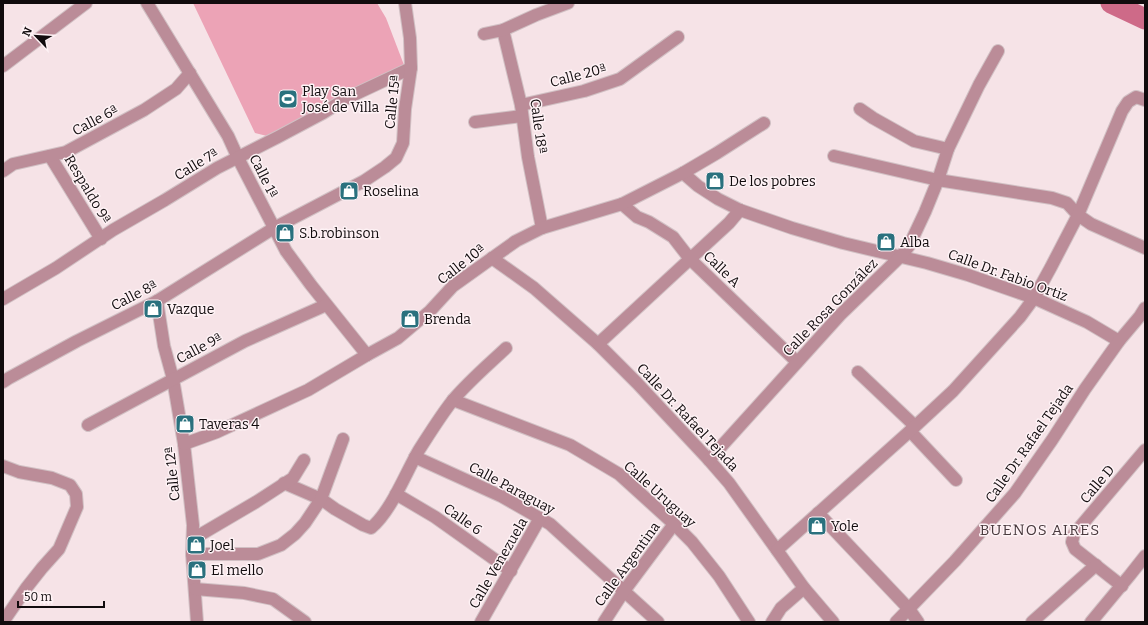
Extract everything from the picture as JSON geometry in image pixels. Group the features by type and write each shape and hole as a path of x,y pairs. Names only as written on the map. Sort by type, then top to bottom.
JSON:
{"street":[{"path":"3,66 86,3"},
{"name":"Calle 1ª","path":"147,3 228,136 286,251 326,305 367,355"},
{"name":"Calle 15ª","path":"274,228 364,181 396,158 403,143 405,109 411,68 410,38 405,3"},
{"path":"484,34 503,30 562,4"},
{"name":"Calle 18ª","path":"503,30 522,111 528,157 542,228"},
{"name":"Calle 20ª","path":"475,122 522,111 620,79 678,37"},
{"name":"Calle Rosa González","path":"709,460 840,315 901,256 909,246 938,180 948,149 979,85 998,51"},
{"name":"Calle 7ª","path":"3,298 56,268 113,230 217,168 278,138 345,99 411,68"},
{"name":"Calle 6ª","path":"3,171 13,164 66,152 144,110 176,89 190,73"},
{"path":"777,550 953,391 1020,317 1034,298 1078,215 1122,111 1128,102 1136,97 1145,100"},
{"path":"860,109 914,141 948,149"},
{"name":"Calle 10ª","path":"184,444 218,432 308,390 398,338 430,311 453,286 516,242 542,228 622,204 683,173 764,123"},
{"name":"Respaldo 9ª","path":"50,156 101,238"},
{"path":"834,156 938,180 1052,198 1067,203 1078,215 1091,224 1145,248"},
{"name":"Calle Dr. Fabio Ortiz","path":"683,173 698,186 718,199 740,210 792,228 843,243 901,256 968,275 1034,298 1087,322 1119,341"},
{"name":"Calle A","path":"622,204 637,217 649,222 673,237 690,259 797,362"},
{"path":"598,344 729,224 740,210"},
{"name":"Calle 8ª","path":"3,382 77,341 157,301 274,228"},
{"name":"Calle Dr. Rafael Tejada","path":"492,258 534,288 598,344 637,382 709,460 729,484 804,588 834,622"},
{"name":"Calle 12ª","path":"157,301 164,346 173,379 184,444 193,525 192,554 197,622"},
{"name":"Calle 9ª","path":"88,425 245,341 326,305"},
{"name":"Calle Dr. Rafael Tejada","path":"896,622 955,561 1015,493 1085,389 1119,341 1145,308"},
{"path":"284,484 321,499 335,509 371,528 379,521 396,494 415,457 453,400 481,370 506,348"},
{"path":"858,372 913,428 956,480"},
{"name":"Calle Uruguay","path":"453,400 570,445 619,474 692,542 719,576 749,622"},
{"path":"192,554 258,554 281,545 295,534 305,523 321,499 343,439"},
{"name":"Calle D","path":"1122,586 1075,549 1072,542 1074,534 1145,450"},
{"name":"Calle Paraguay","path":"415,457 501,496 550,524 658,622"},
{"path":"193,540 293,478 304,460"},
{"path":"3,466 19,472 52,478 70,485 76,494 77,507 59,549 27,587 3,622"},
{"name":"Calle 6","path":"396,494 435,518 511,571"},
{"path":"818,513 909,609 918,622"},
{"name":"Calle Venezuela","path":"481,622 540,518"},
{"name":"Calle Argentina","path":"604,622 624,591 674,524"},
{"path":"1091,622 1145,556"},
{"path":"1032,622 1096,566"},
{"path":"772,622 781,608 804,588"},
{"path":"194,589 244,593 273,599 306,622"}],"shaded area":[{"name":"Play San José de Villa","path":"193,3 377,3 386,18 404,65 267,136 255,133"}],"waterway":[{"path":"1111,3 1145,19"}],"place":[{"name":"Play San José de Villa","path":"288,99"},
{"name":"De los pobres","path":"715,181"},
{"name":"Roselina","path":"349,191"},
{"name":"S.b.robinson","path":"285,233"},
{"name":"Alba","path":"886,242"},
{"name":"Vazque","path":"153,309"},
{"name":"Brenda","path":"410,319"},
{"name":"Taveras 4","path":"185,424"},
{"name":"Yole","path":"817,526"},
{"name":"Joel","path":"196,545"},
{"name":"El mello","path":"197,570"}],"district":[{"name":"BUENOS AIRES","path":"1040,530"}]}
